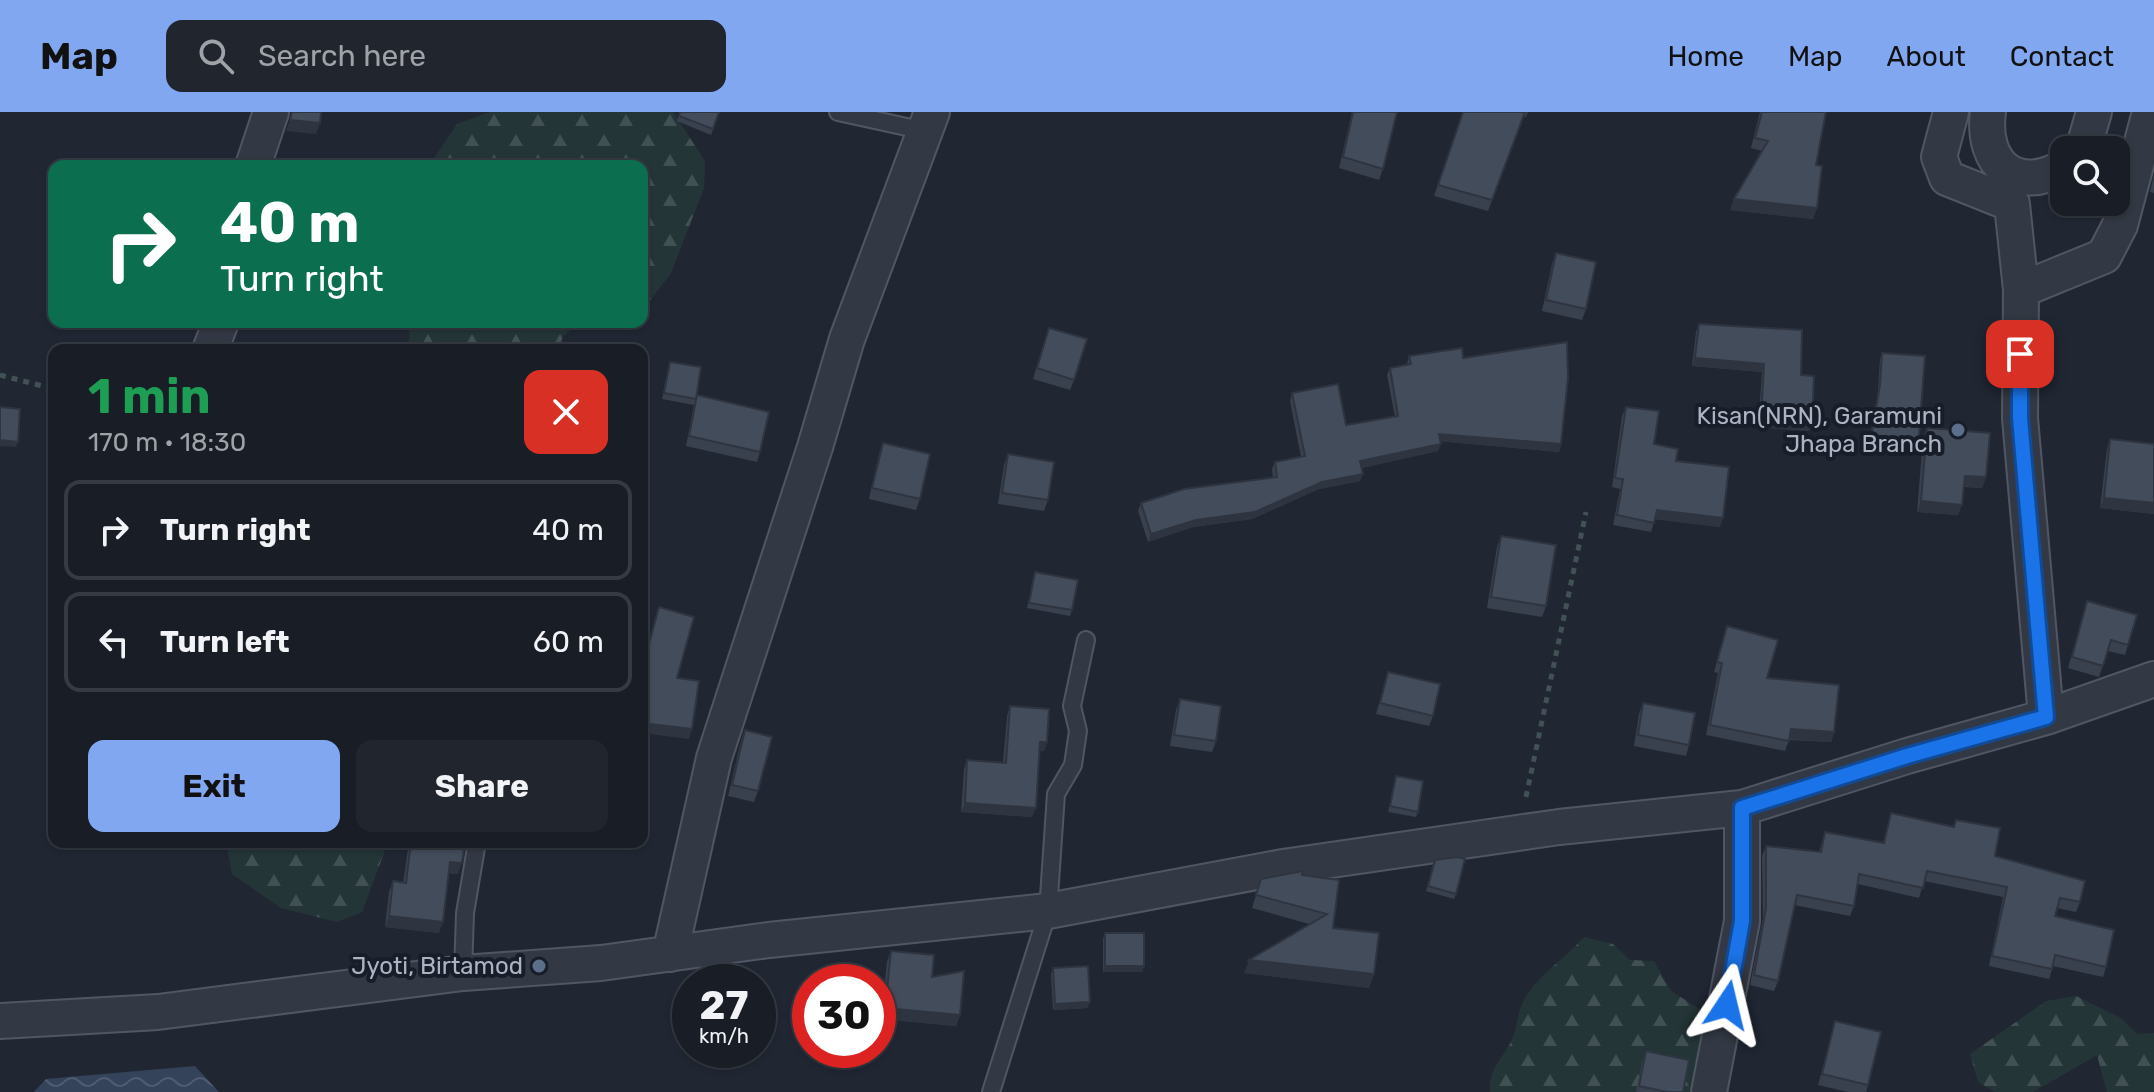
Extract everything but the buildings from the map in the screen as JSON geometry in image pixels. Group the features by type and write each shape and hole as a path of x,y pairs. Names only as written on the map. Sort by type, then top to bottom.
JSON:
{"street":[{"path":"255,160 271,112"},
{"path":"1988,112 1992,153 2003,168 2029,179 2050,173"},
{"path":"2087,136 2094,112"},
{"path":"2021,290 2104,256 2120,225 2150,112"},
{"path":"1949,113 1939,157 1947,178 2012,204 2021,290 2020,418 2046,717"},
{"path":"670,954 714,758 847,339 929,121"},
{"path":"0,1021 172,1011 463,973 601,963 769,940 1048,911 1283,867 1518,833 1742,808 1907,756 2046,717 2154,679"},
{"path":"1709,1092 1742,921 1742,808"}],"lane":[{"path":"838,112 929,121"},
{"path":"991,1092 1048,911 1056,794 1073,765 1078,731 1072,706 1086,640"},
{"path":"463,973 465,913 476,848"}],"path":[{"path":"0,375 48,387"},
{"path":"1518,833 1586,512"}],"green space":[{"path":"490,112 673,112 705,161 704,188 671,273 648,303 648,160 433,160 457,124"},
{"path":"410,328 573,328 563,336 561,344 408,344"},
{"path":"227,848 386,848 362,912 337,922 281,908 232,874"},
{"path":"1584,937 1613,944 1630,960 1654,961 1671,991 1706,1013 1709,1092 1490,1092 1493,1072 1511,1042 1524,1000 1540,979"},
{"path":"2076,996 2121,1018 2137,1034 2154,1033 2154,1092 2107,1092 2097,1055 2033,1092 1995,1092 1978,1082 1970,1054 2046,1001"}],"water":[{"path":"195,1066 219,1092 34,1092 46,1079"}],"place":[{"name":"Kisan(NRN), Garamuni Jhapa Branch","path":"1958,430"},
{"name":"Jyoti, Birtamod","path":"539,966"}],"route":[{"path":"1727,1005 1742,921 1742,808 1907,756 2046,717 2020,418 2020,354"}]}
